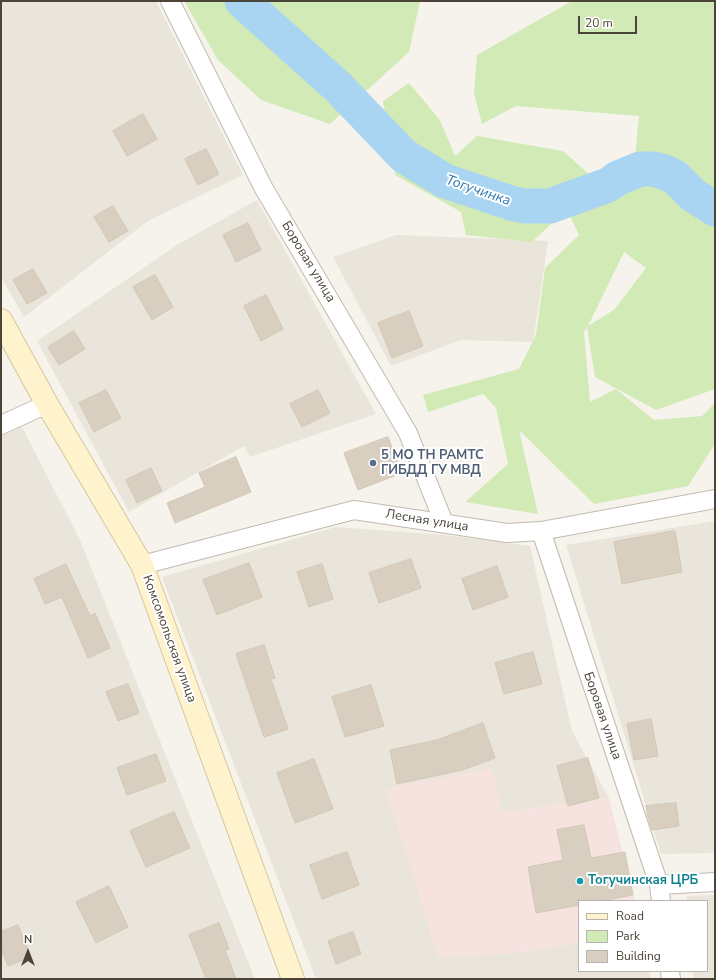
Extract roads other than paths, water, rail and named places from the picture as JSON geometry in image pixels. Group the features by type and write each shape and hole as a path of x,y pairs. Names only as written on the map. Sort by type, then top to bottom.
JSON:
{"main road":[{"name":"Комсомольская улица","path":"1,320 46,404 142,566 293,979"}],"street":[{"name":"Боровая улица","path":"170,1 263,187 408,433 444,523"},
{"path":"1,425 46,404"},
{"name":"Лесная улица","path":"142,566 354,510 507,533 541,531 715,499"},
{"name":"Боровая улица","path":"541,531 660,893"},
{"path":"660,893 715,882"}],"waterway":[{"name":"Тогучинка","path":"242,1 337,86 404,156 445,181 514,204 526,206 550,206 608,185 618,178 640,169 653,169 675,177 693,195 715,209"}],"place":[{"name":"5 МО ТН РАМТС ГИБДД ГУ МВД","path":"373,463"},
{"name":"Тогучинская ЦРБ","path":"580,881"}]}
